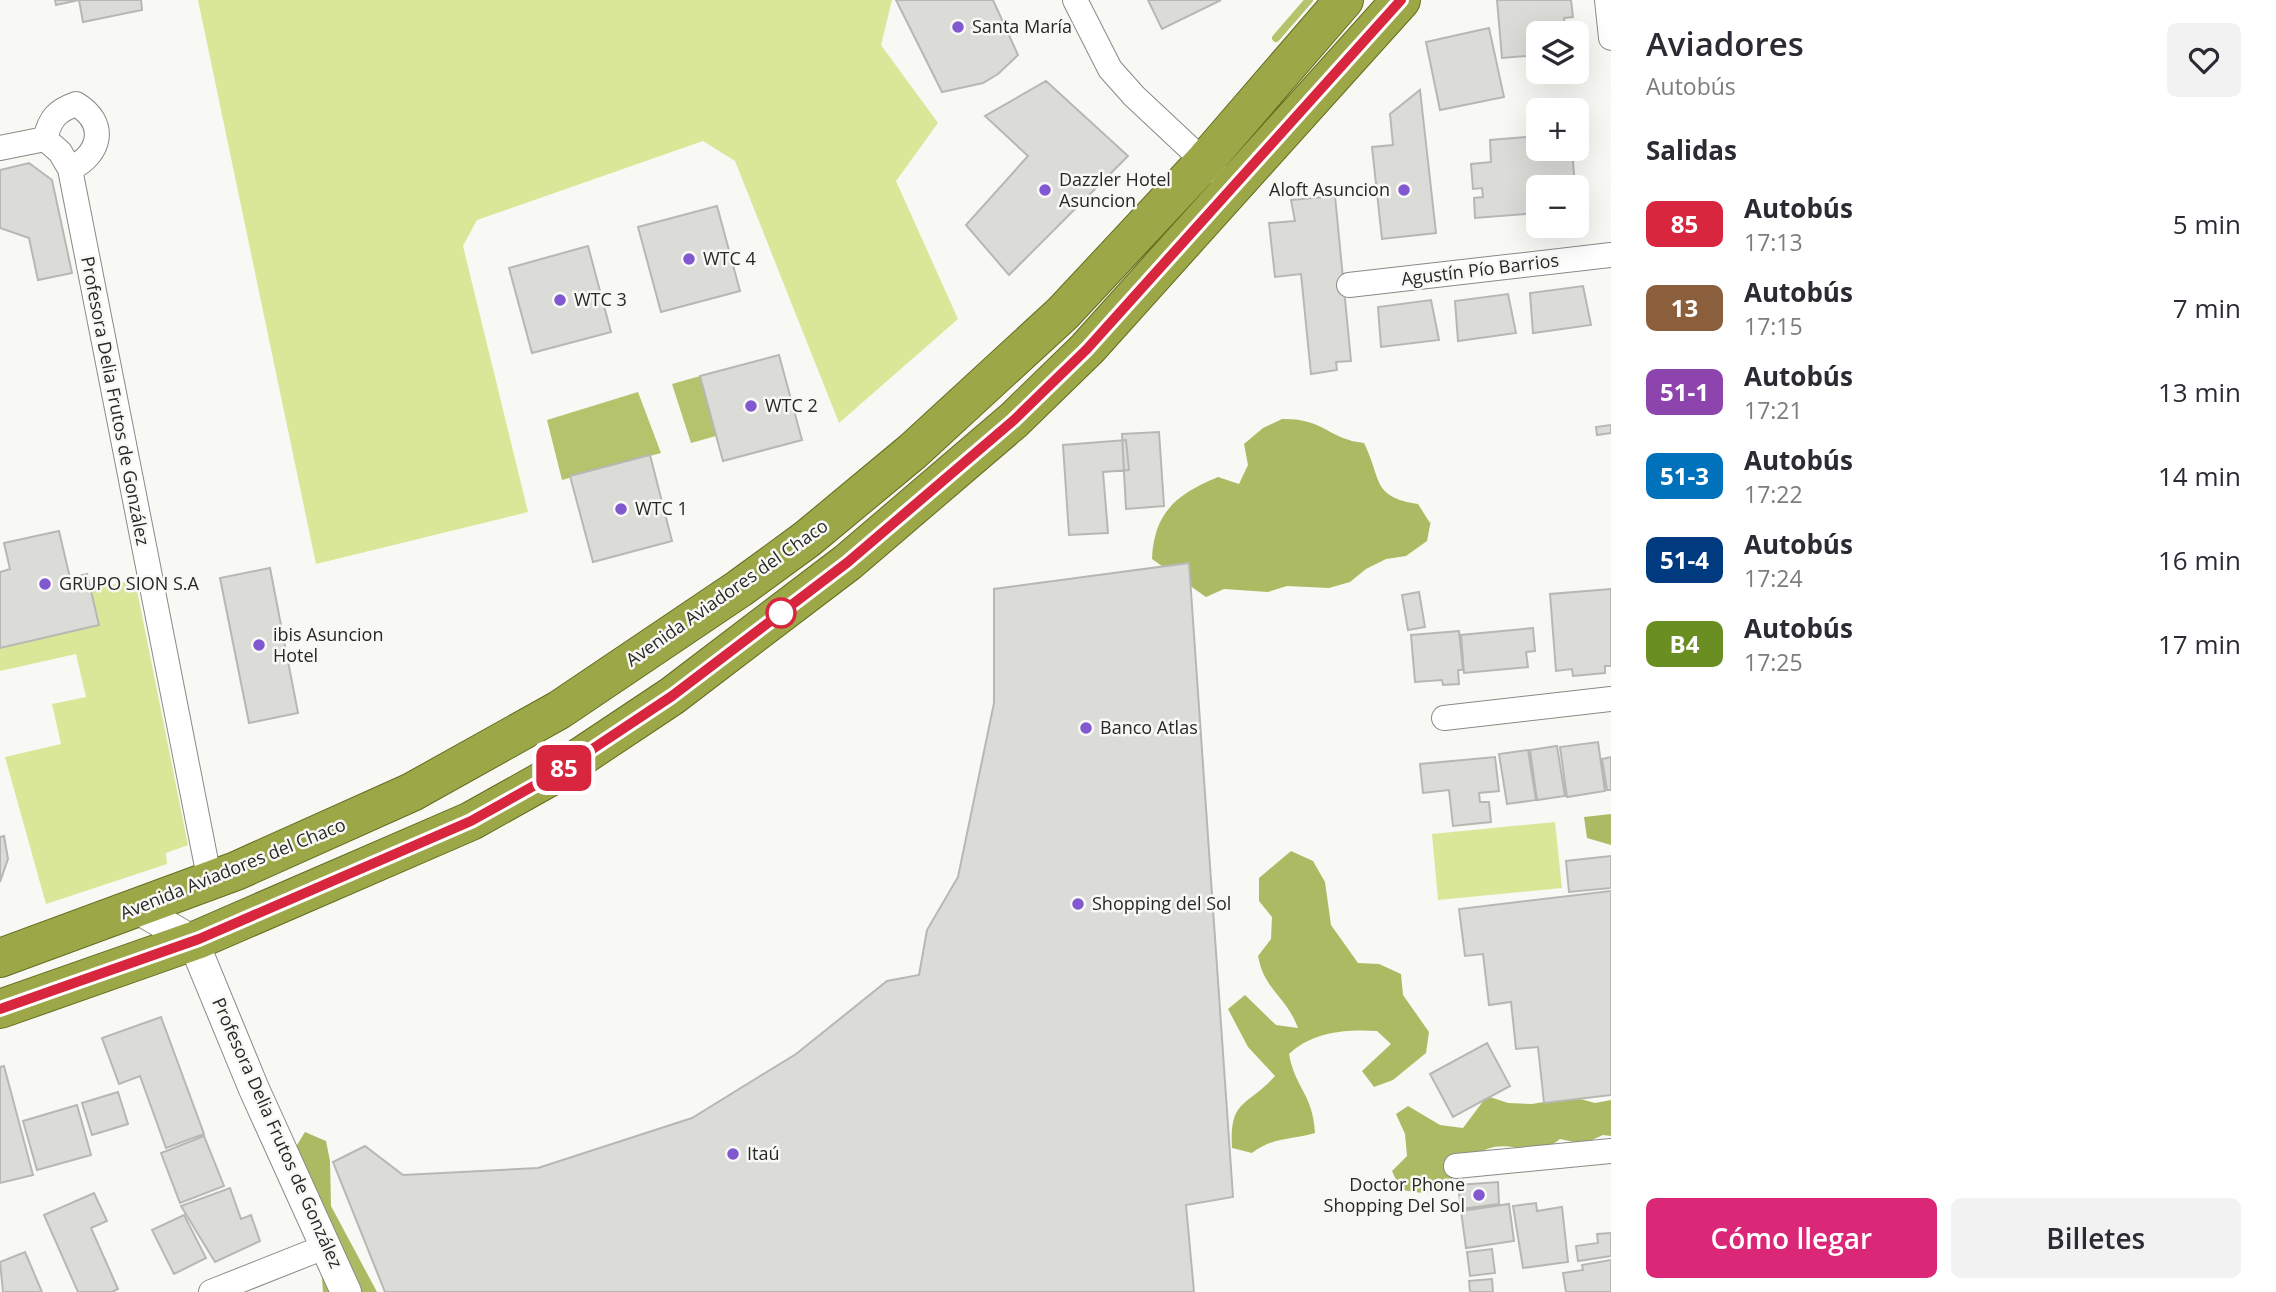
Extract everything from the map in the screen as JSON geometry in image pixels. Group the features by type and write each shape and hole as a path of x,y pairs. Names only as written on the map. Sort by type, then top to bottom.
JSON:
{"highway":[{"name":"Avenida Aviadores del Chaco","path":"0,958 210,882 337,827 472,761 559,710 807,539 965,405 1063,313 1192,149 1343,0"},
{"path":"0,1009 200,957 471,821 555,774 672,696 848,562 1014,420 1087,349 1401,0"},
{"path":"512,796 536,754 548,741 643,679 677,630"}],"street":[{"path":"1074,0 1110,69 1134,96 1192,149 1230,189"},
{"path":"1607,0 1611,38"},
{"path":"0,148 45,139 49,124 59,110 76,104 91,113 97,128 95,146 83,163 70,169"},
{"name":"Profesora Delia Frutos de González","path":"45,139 60,152 70,169 210,882"},
{"name":"Agustín Pío Barrios","path":"1349,285 1611,255"},
{"path":"1444,718 1611,699"},
{"path":"138,909 200,957"},
{"name":"Profesora Delia Frutos de González","path":"200,957 254,1089 346,1292"},
{"path":"1456,1166 1611,1151"},
{"path":"211,1292 327,1246"}],"shaded area":[{"path":"198,0 892,0 881,45 938,123 896,181 958,319 839,423 735,161 703,141 477,220 463,246 528,512 316,564"},
{"path":"700,376 716,436 691,443 672,384"},
{"path":"638,392 661,453 562,480 547,420"},
{"path":"1282,419 1307,422 1352,441 1364,443 1385,491 1392,497 1418,504 1430,523 1431,520 1427,541 1406,556 1386,559 1366,569 1350,582 1329,588 1287,586 1268,592 1224,589 1206,597 1152,559 1157,529 1170,507 1203,483 1218,477 1239,484 1248,465 1244,444 1263,428"},
{"path":"135,580 188,845 166,853 167,864 46,904 5,757 61,744 52,704 86,697 76,654 0,671 0,648 99,625 91,589"},
{"path":"1611,814 1611,845 1587,838 1584,817"},
{"path":"1555,822 1562,888 1438,900 1432,834"},
{"path":"1291,851 1313,861 1325,882 1331,925 1358,963 1379,964 1401,974 1403,995 1429,1032 1426,1053 1393,1080 1374,1087 1362,1071 1391,1044 1377,1031 1330,1034 1298,1047 1289,1054 1295,1075 1311,1109 1315,1133 1275,1141 1252,1153 1232,1148 1234,1120 1242,1105 1275,1076 1248,1047 1228,1009 1245,995 1276,1025 1298,1028 1288,1008 1265,977 1258,956 1271,939 1272,917 1259,901 1259,878"},
{"path":"1487,1096 1508,1103 1532,1104 1573,1097 1595,1103 1611,1100 1611,1136 1603,1135 1583,1144 1560,1139 1541,1148 1506,1146 1487,1149 1464,1164 1442,1188 1419,1193 1400,1189 1392,1171 1407,1156 1405,1134 1396,1114 1408,1106 1440,1125 1463,1128"},
{"path":"305,1132 326,1141 330,1161 331,1206 377,1292 323,1292 320,1253 294,1150"}],"building":[{"path":"55,0 79,0 56,5"},
{"path":"79,0 141,0 142,10 83,22"},
{"name":"Santa María","path":"896,0 993,0 1018,55 998,74 983,83 942,92"},
{"path":"1148,0 1221,0 1162,29"},
{"path":"1497,0 1571,0 1573,17 1564,18 1564,21 1526,21 1526,56 1502,58"},
{"path":"1489,28 1504,97 1440,110 1426,42"},
{"name":"Dazzler Hotel Asuncion","path":"1046,81 1128,156 1009,275 966,225 1028,156 985,116"},
{"name":"Aloft Asuncion","path":"1420,90 1436,233 1382,239 1372,147 1393,145 1390,114"},
{"path":"1526,137 1526,161 1573,161 1574,175 1526,175 1526,214 1475,218 1474,198 1483,197 1482,188 1473,189 1471,164 1491,162 1490,140"},
{"path":"29,163 52,180 72,273 38,280 29,238 0,228 0,170"},
{"path":"1335,196 1351,361 1336,362 1337,370 1311,374 1301,274 1275,277 1269,223 1295,221 1291,200"},
{"name":"WTC 4","path":"717,206 740,291 661,312 638,227"},
{"name":"WTC 3","path":"588,246 611,332 532,353 509,268"},
{"path":"1583,286 1591,325 1533,333 1530,293"},
{"path":"1508,294 1516,333 1458,341 1455,301"},
{"path":"1431,300 1439,340 1381,347 1378,307"},
{"name":"WTC 2","path":"779,355 802,440 723,461 700,376"},
{"path":"1611,425 1611,433 1597,435 1596,427"},
{"path":"1159,432 1164,506 1126,509 1122,434"},
{"path":"1126,440 1129,470 1103,472 1108,533 1069,535 1063,445"},
{"name":"WTC 1","path":"650,455 672,541 593,562 570,476"},
{"name":"GRUPO SION S.A","path":"59,531 70,578 87,574 99,625 0,648 0,572 10,569 4,543"},
{"name":"Shopping del Sol","path":"1189,563 1233,1197 1186,1205 1194,1292 385,1292 333,1162 365,1146 403,1175 538,1168 692,1118 796,1054 887,981 919,975 927,930 958,877 994,703 994,589"},
{"path":"270,568 298,713 249,723 220,578"},
{"path":"1611,589 1611,666 1605,666 1605,673 1573,676 1572,669 1556,671 1550,594"},
{"path":"1419,592 1425,627 1408,630 1402,595"},
{"path":"1533,628 1535,651 1526,652 1528,667 1464,673 1461,635"},
{"path":"1459,631 1463,670 1458,670 1459,684 1443,685 1442,680 1415,682 1411,635"},
{"path":"1598,742 1605,791 1567,797 1560,747"},
{"path":"1557,746 1565,796 1537,800 1530,750"},
{"path":"1528,750 1536,800 1507,804 1499,754"},
{"path":"1495,757 1499,791 1479,793 1480,802 1489,802 1491,822 1453,826 1449,790 1423,793 1420,764"},
{"path":"1611,757 1611,790 1607,790 1602,759"},
{"path":"4,836 8,859 0,882 0,837"},
{"path":"1611,856 1611,888 1569,892 1566,861"},
{"path":"1611,891 1611,1095 1544,1103 1538,1047 1516,1049 1511,1002 1489,1005 1483,954 1465,956 1459,909"},
{"path":"161,1017 204,1134 166,1148 140,1076 119,1084 102,1038"},
{"path":"1487,1043 1510,1086 1453,1117 1430,1074"},
{"path":"4,1066 33,1175 0,1183 0,1067"},
{"path":"118,1092 128,1124 92,1135 82,1103"},
{"path":"77,1105 91,1155 37,1170 23,1121"},
{"path":"204,1136 224,1186 180,1203 161,1153"},
{"name":"Doctor Phone Shopping Del Sol","path":"1498,1182 1499,1204 1461,1209 1458,1185"},
{"path":"230,1188 241,1219 251,1215 260,1241 215,1262 181,1206"},
{"path":"94,1193 107,1221 91,1228 118,1289 112,1292 78,1292 44,1215"},
{"path":"1536,1203 1537,1211 1562,1207 1568,1262 1523,1268 1513,1206"},
{"path":"1509,1204 1514,1241 1466,1248 1461,1211"},
{"path":"184,1215 206,1258 174,1274 152,1230"},
{"path":"1611,1233 1611,1256 1578,1261 1576,1246 1598,1243 1597,1234"},
{"path":"1492,1249 1495,1273 1470,1276 1467,1252"},
{"path":"25,1252 42,1292 3,1292 0,1262"},
{"path":"1611,1260 1611,1292 1566,1292 1563,1273 1583,1270 1582,1265"},
{"path":"1492,1279 1493,1292 1470,1292 1469,1281"}],"waterway":[{"path":"1276,38 1309,0"}],"bus line":[{"name":"85","path":"0,1009 199,939 471,821 555,774 672,696 848,562 1014,420 1087,349 1401,0"}],"place":[{"name":"Santa María","path":"958,27"},
{"name":"Dazzler Hotel Asuncion","path":"1045,190"},
{"name":"Aloft Asuncion","path":"1404,190"},
{"name":"WTC 4","path":"689,259"},
{"name":"WTC 3","path":"560,300"},
{"name":"WTC 2","path":"751,406"},
{"name":"WTC 1","path":"621,509"},
{"name":"GRUPO SION S.A","path":"45,584"},
{"name":"ibis Asuncion Hotel","path":"259,645"},
{"name":"Banco Atlas","path":"1086,728"},
{"name":"Shopping del Sol","path":"1078,904"},
{"name":"Itaú","path":"733,1154"},
{"name":"Doctor Phone Shopping Del Sol","path":"1479,1195"}]}
